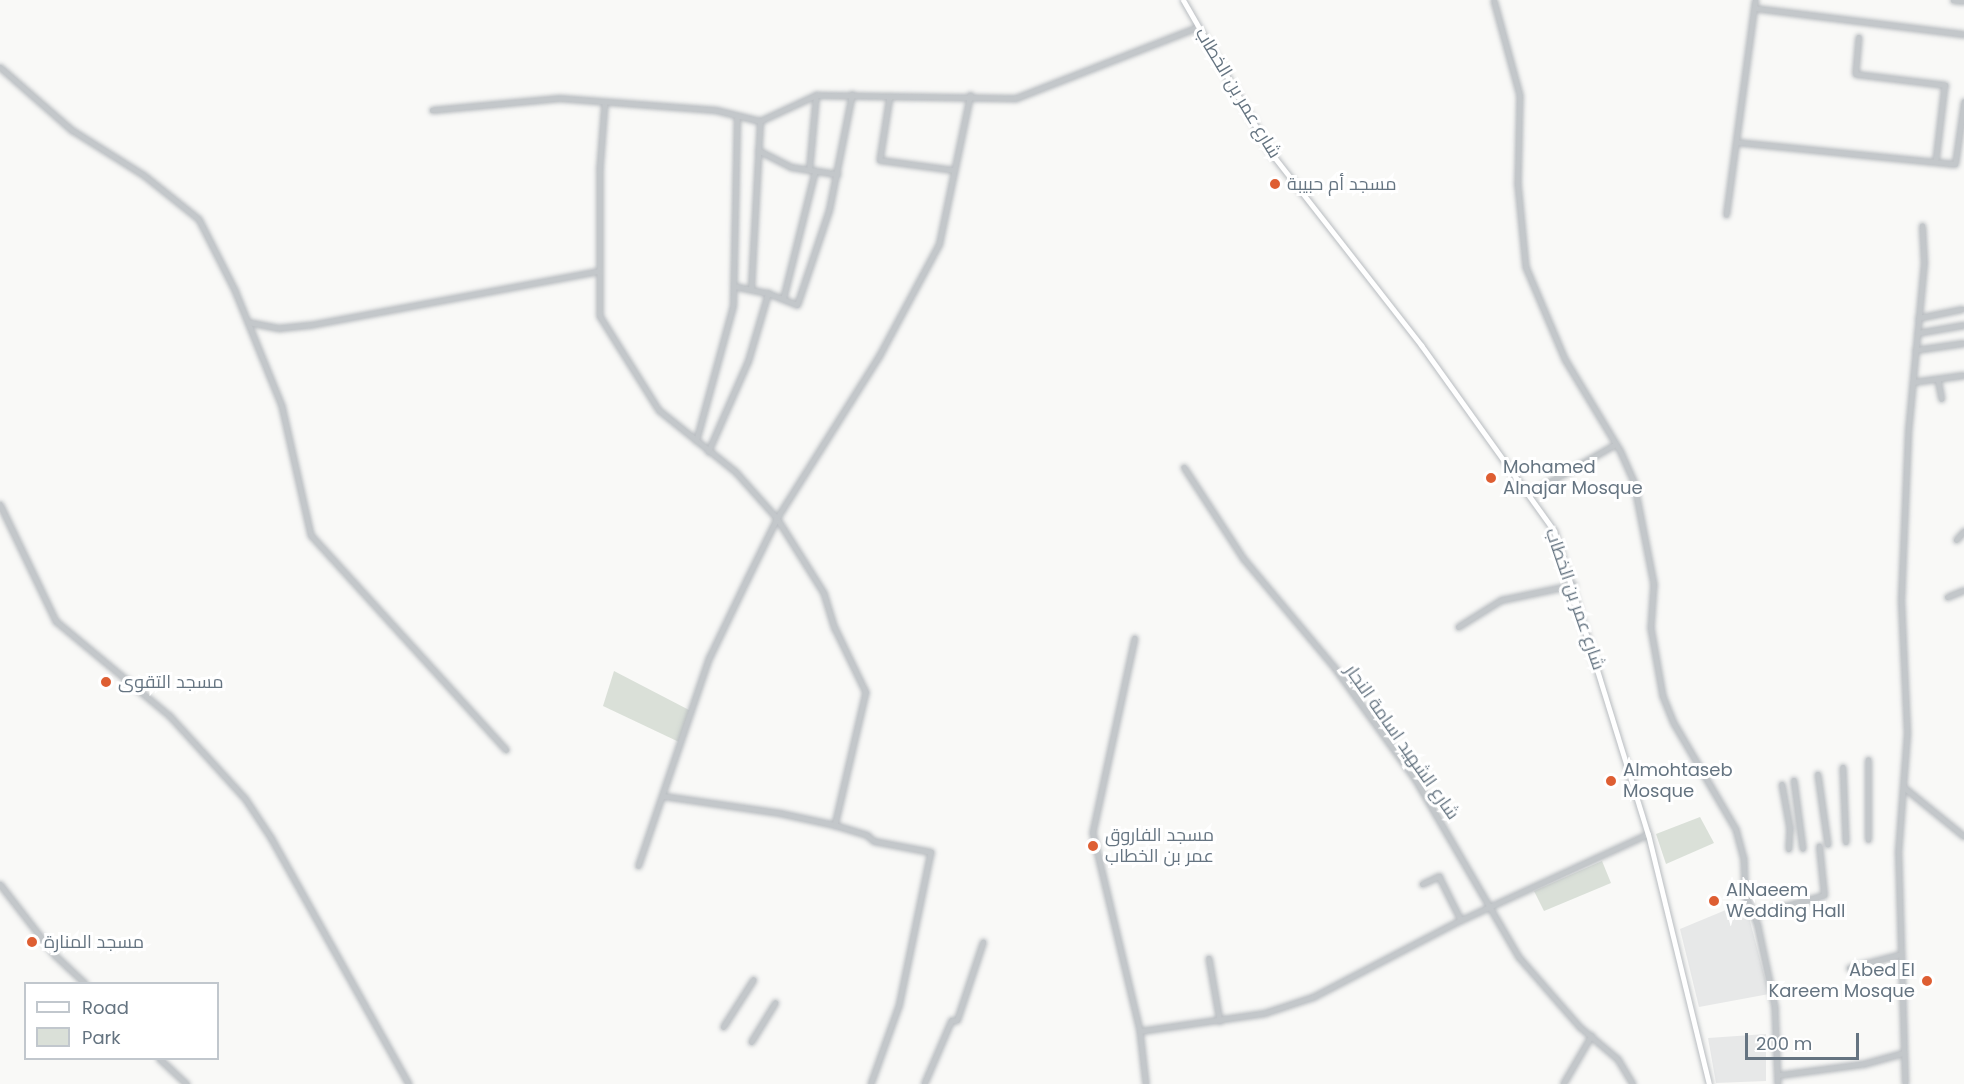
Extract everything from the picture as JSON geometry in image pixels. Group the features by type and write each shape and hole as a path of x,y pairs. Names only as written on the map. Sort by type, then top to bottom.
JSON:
{"main road":[{"name":"شارع عمر بن الخطاب","path":"1183,0 1270,150 1530,493 1554,531 1574,585 1648,834 1709,1084"}],"street":[{"path":"1494,0 1520,94 1518,184 1526,267 1545,319 1614,445 1620,450 1634,482 1654,584 1651,628 1663,696 1674,723 1736,830 1744,858 1745,894 1754,915 1775,1007 1778,1084"},
{"path":"1726,215 1755,0"},
{"path":"1953,0 1964,1"},
{"path":"1754,8 1964,34"},
{"path":"432,110 559,98 716,110 737,118 760,122 816,95 970,95 1016,98 1198,27"},
{"path":"1859,37 1856,74 1946,85 1936,160"},
{"path":"0,67 72,130 186,205 220,256 282,406 311,535 506,749"},
{"path":"734,286 768,292 797,305 837,174 852,94"},
{"path":"809,170 816,95"},
{"path":"638,866 664,796 709,658 777,518 879,356 939,243 970,95"},
{"path":"890,96 880,160 954,170"},
{"path":"1736,142 1936,160 1954,164 1964,102"},
{"path":"604,103 598,271 600,316 659,410 708,452 736,472 777,518 824,593 836,628 866,692 835,825"},
{"path":"696,441 733,306 737,118"},
{"path":"751,288 760,122"},
{"path":"758,150 809,170 837,174"},
{"path":"783,299 815,171"},
{"path":"1905,1084 1898,853 1905,788 1907,733 1901,600 1913,382 1924,264 1922,226"},
{"path":"248,322 279,328 310,326 598,271"},
{"path":"708,452 748,361 768,292"},
{"path":"1918,318 1962,309"},
{"path":"1917,333 1964,325"},
{"path":"1916,350 1964,343"},
{"path":"1913,382 1964,375"},
{"path":"1938,380 1942,399"},
{"path":"1530,493 1614,445"},
{"name":"شارع الشهيد اسامة النجار","path":"1185,467 1244,560 1335,668 1416,780 1519,957 1591,1036 1618,1059 1633,1084"},
{"path":"0,504 56,621 170,716 245,798 272,839 409,1084"},
{"path":"1956,540 1964,531"},
{"path":"1458,627 1501,600 1574,585"},
{"path":"1947,597 1964,590"},
{"path":"1135,638 1093,832 1140,1031 1146,1084"},
{"path":"1868,760 1868,840"},
{"path":"1843,767 1846,842"},
{"path":"1818,774 1828,844"},
{"path":"1794,780 1803,848"},
{"path":"1782,784 1790,828 1789,849"},
{"path":"1905,788 1964,836"},
{"path":"664,796 835,825 867,835 874,841 931,852 901,998 871,1084"},
{"path":"1140,1031 1265,1013 1313,997 1461,920 1648,834"},
{"path":"1754,915 1824,895 1819,846"},
{"path":"1422,884 1439,876 1461,920"},
{"path":"0,884 55,956 84,982"},
{"path":"924,1084 951,1021 957,1020 983,942"},
{"path":"1849,968 1901,954"},
{"path":"1209,958 1220,1021"},
{"path":"723,1027 753,980"},
{"path":"751,1042 775,1003"},
{"path":"1563,1084 1591,1036"},
{"path":"1779,1075 1863,1064 1903,1053"},
{"path":"160,1060 187,1084"},
{"path":"1628,1084 1629,1078"}],"shaded area":[{"path":"1745,902 1769,994 1699,1007 1680,929"},
{"path":"1766,1034 1766,1081 1716,1083 1708,1038"}],"green space":[{"path":"614,671 691,711 679,742 603,706"},
{"path":"1700,817 1714,843 1666,864 1656,834"},
{"path":"1602,861 1611,883 1544,911 1534,891"}],"place":[{"name":"مسجد أم حبيبة","path":"1275,184"},
{"name":"Mohamed Alnajar Mosque","path":"1491,478"},
{"name":"مسجد التقوى","path":"106,682"},
{"name":"Almohtaseb Mosque","path":"1611,781"},
{"name":"مسجد الفاروق عمر بن الخطاب","path":"1093,846"},
{"name":"AlNaeem Wedding Hall","path":"1714,901"},
{"name":"مسجد المنارة","path":"32,942"},
{"name":"Abed El Kareem Mosque","path":"1927,981"}]}
